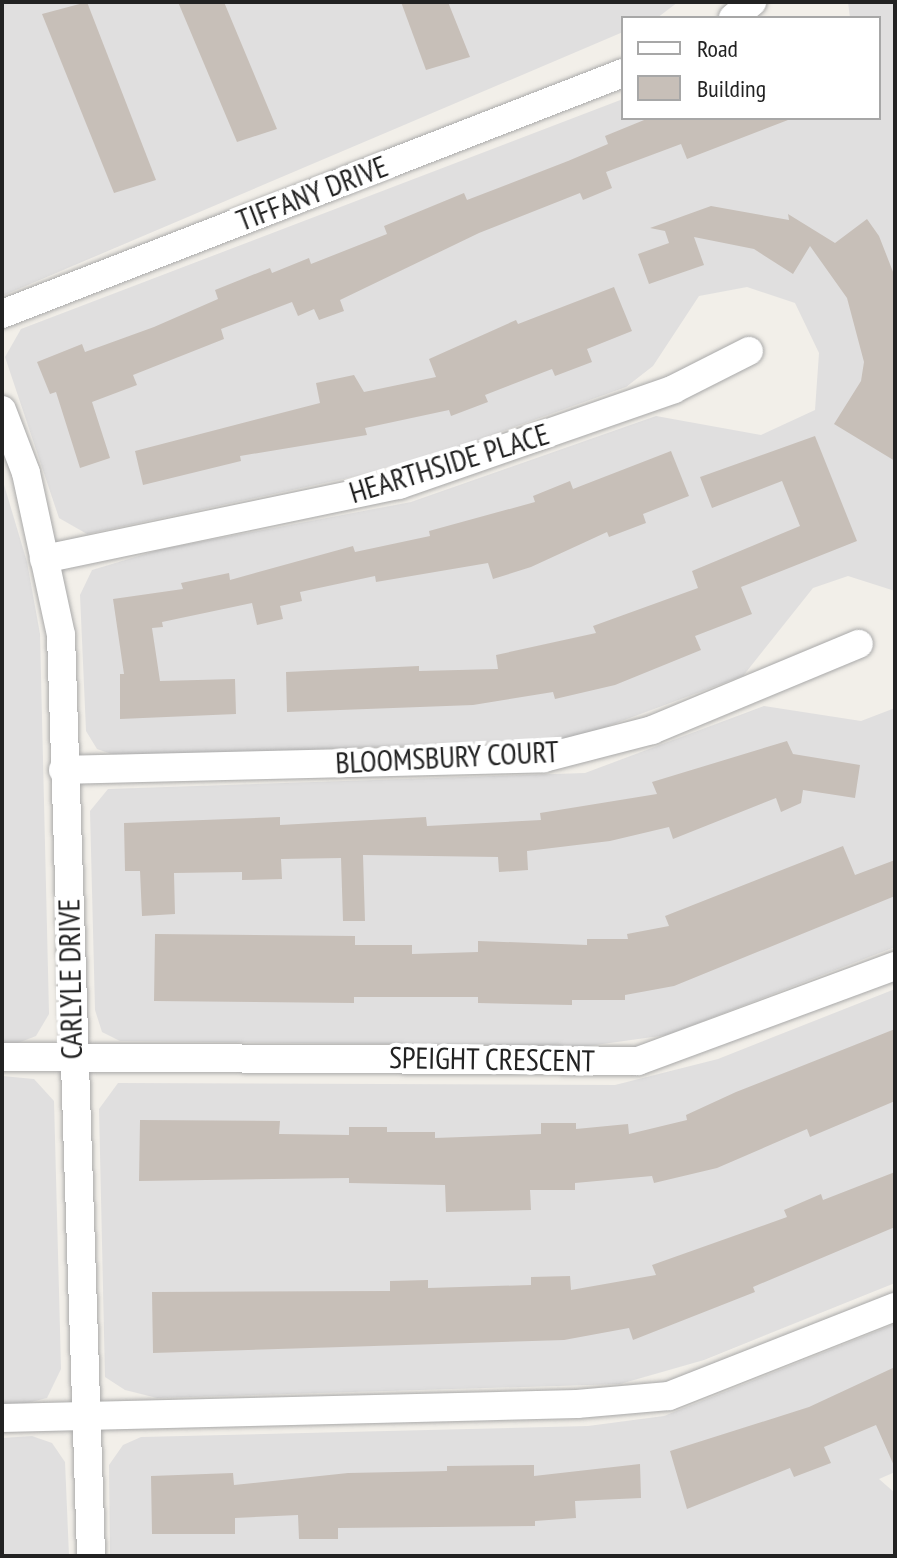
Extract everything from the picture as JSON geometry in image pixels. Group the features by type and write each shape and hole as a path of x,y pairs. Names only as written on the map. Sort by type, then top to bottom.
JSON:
{"street":[{"path":"735,16 752,2"},
{"name":"TIFFANY DRIVE","path":"2,314 621,74"},
{"name":"HEARTHSIDE PLACE","path":"44,559 399,485 674,389 749,351"},
{"name":"CARLYLE DRIVE","path":"2,410 26,473 61,635 83,1414 91,1556"},
{"name":"BLOOMSBURY COURT","path":"63,770 544,758 652,730 859,644"},
{"name":"SPEIGHT CRESCENT","path":"2,1057 72,1055 638,1061 895,966"},
{"path":"2,1418 577,1404 669,1396 895,1307"}],"shaded area":[{"path":"2,2 678,2 660,16 621,16 621,33 2,296"},
{"path":"848,2 895,2 895,591 848,576 813,588 743,676 573,739 120,757 97,749 86,731 80,595 92,570 162,549 411,502 656,416 761,435 815,410 819,353 795,303 747,287 699,296 653,366 626,387 453,449 357,476 87,534 59,518 5,357 21,329 621,100 621,120 881,120 881,16 850,16"},
{"path":"2,478 27,562 40,634 49,1014 36,1036 10,1046 2,1046"},
{"path":"764,706 861,721 895,708 895,947 667,1035 588,1046 120,1041 102,1032 95,1010 90,811 108,789 585,773"},
{"path":"895,989 895,1283 704,1360 620,1384 157,1398 125,1390 105,1377 99,1109 118,1083 615,1085 718,1059"},
{"path":"2,1076 34,1079 54,1101 61,1369 47,1398 19,1405 2,1405"},
{"path":"895,1324 895,1472 879,1479 895,1493 895,1556 110,1556 109,1465 123,1445 141,1437 588,1426 664,1416"},
{"path":"32,1436 52,1443 65,1462 69,1556 2,1556 2,1438"}],"building":[{"path":"87,2 156,180 114,193 42,14"},
{"path":"178,2 224,2 277,129 237,142"},
{"path":"401,2 448,2 470,57 426,70"},
{"path":"644,120 788,120 687,159 681,144 606,172 612,188 583,200 580,193 479,233 340,300 344,311 319,320 314,309 298,316 292,302 221,329 224,339 133,375 137,385 92,402 110,458 80,468 56,392 50,394 37,362 82,344 85,352 154,327 218,299 215,290 270,268 272,273 309,258 311,264 387,234 384,226 464,193 467,200 608,144 605,136"},
{"path":"711,206 789,220 788,214 835,243 867,219 879,236 895,277 895,461 834,424 861,381 864,362 847,298 810,246 793,274 754,249 694,237 704,265 649,284 638,254 669,243 665,231 650,228"},
{"path":"614,287 632,331 587,349 592,362 555,376 552,369 485,395 488,402 451,416 449,410 365,428 367,435 240,456 241,461 143,485 135,451 320,403 316,383 354,375 364,392 436,377 429,359 516,320 518,324"},
{"path":"815,436 857,541 741,587 752,614 695,636 701,650 615,685 555,699 553,692 473,705 287,712 286,672 419,666 419,671 498,669 496,655 596,633 593,626 698,588 692,571 800,526 782,481 712,508 700,477"},
{"path":"671,451 689,496 643,514 646,523 609,537 607,532 531,567 493,579 488,563 376,582 375,576 300,592 302,601 280,606 283,619 257,625 252,603 162,622 163,627 152,628 160,681 235,679 236,714 120,719 120,674 124,674 113,599 183,589 181,583 229,573 230,580 353,546 355,552 430,536 429,531 535,502 533,496 570,481 573,489"},
{"path":"787,741 793,754 860,765 855,798 803,790 801,803 781,812 776,798 673,839 669,827 610,841 527,851 528,870 499,872 498,857 363,855 365,921 343,921 341,858 281,859 282,879 242,880 242,872 174,873 175,914 142,916 140,871 125,871 124,823 280,817 280,825 426,817 427,826 541,820 540,813 657,794 652,782"},
{"path":"843,846 855,875 895,860 895,896 674,986 625,995 625,1000 572,1000 572,1005 478,1003 478,997 354,997 354,1003 154,1001 155,934 355,936 355,945 412,945 412,954 478,952 478,941 587,945 587,939 628,939 627,934 669,926 665,916"},
{"path":"895,1029 895,1101 810,1137 807,1129 717,1168 654,1183 652,1176 575,1183 575,1190 530,1190 531,1210 446,1212 445,1185 349,1183 349,1178 139,1181 140,1120 280,1121 279,1134 349,1135 349,1127 387,1127 387,1132 435,1132 435,1138 541,1134 541,1123 576,1123 576,1129 628,1124 629,1134 687,1120 686,1115 736,1092"},
{"path":"895,1172 895,1227 753,1287 755,1292 633,1340 629,1328 564,1340 153,1353 152,1292 390,1291 390,1281 428,1280 428,1288 531,1285 531,1277 570,1276 571,1290 656,1275 652,1265 787,1217 784,1210 821,1194 823,1200"},
{"path":"895,1367 895,1468 876,1425 824,1447 831,1463 794,1477 790,1468 687,1509 670,1451 809,1407"},
{"path":"640,1464 641,1498 575,1501 576,1518 535,1521 535,1526 338,1528 338,1539 299,1539 298,1515 235,1518 235,1534 152,1534 151,1476 233,1473 234,1485 348,1473 447,1471 447,1466 534,1465 534,1476"}]}
